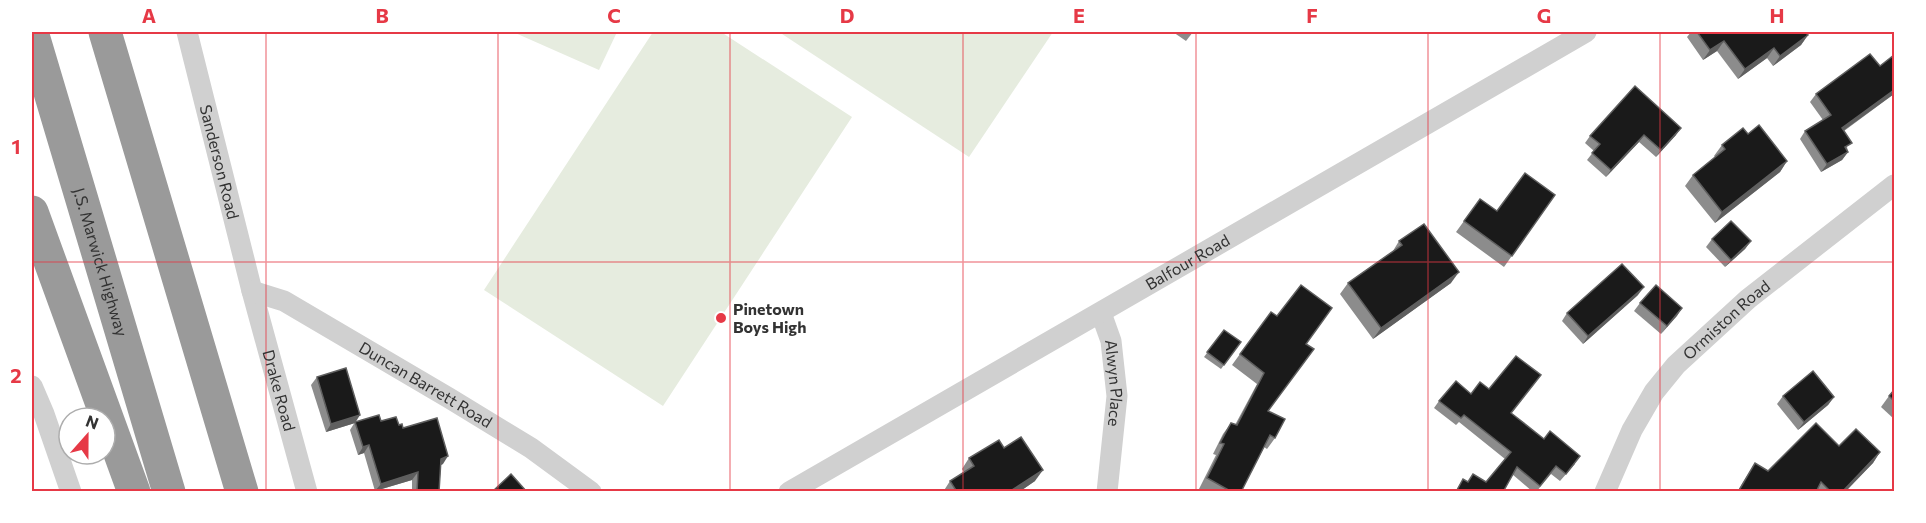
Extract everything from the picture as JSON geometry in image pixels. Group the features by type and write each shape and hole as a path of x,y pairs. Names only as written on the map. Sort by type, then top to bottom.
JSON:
{"highway":[{"name":"J.S. Marwick Highway","path":"32,32 169,492"},
{"path":"105,32 242,492"},
{"path":"32,212 134,492"}],"street":[{"name":"Sanderson Road","path":"187,32 252,291"},
{"name":"Balfour Road","path":"789,492 1586,32"},
{"name":"Ormiston Road","path":"1605,492 1632,430 1654,392 1676,365 1748,299 1894,185"},
{"name":"Drake Road","path":"252,291 307,492"},
{"name":"Duncan Barrett Road","path":"252,291 284,301 449,398 531,448 591,492"},
{"name":"Alwyn Place","path":"1101,313 1111,341 1117,396 1107,492"},
{"path":"32,386 71,492"}],"shaded area":[{"path":"513,32 617,32 599,70"},
{"path":"653,32 721,32 852,117 663,406 484,290"},
{"path":"779,32 1053,32 969,157"}],"building":[{"path":"1697,32 1805,32 1808,35 1780,56 1774,48 1745,69 1724,41 1710,50"},
{"path":"1870,54 1880,66 1894,55 1894,90 1842,128 1852,143 1845,147 1848,152 1827,164 1805,131 1831,115 1816,94"},
{"path":"1635,86 1681,128 1661,150 1644,135 1611,170 1592,153 1600,144 1590,136"},
{"path":"1759,125 1787,161 1722,212 1693,175 1725,149 1722,145 1743,128 1748,134"},
{"path":"1525,173 1555,195 1512,256 1464,221 1480,199 1497,211"},
{"path":"1731,221 1751,241 1731,260 1712,239"},
{"path":"1424,224 1459,272 1381,328 1348,283 1402,245 1399,241"},
{"path":"1622,264 1644,287 1588,336 1567,313"},
{"path":"1301,285 1332,308 1306,344 1314,349 1268,411 1285,419 1275,438 1270,435 1241,492 1232,492 1207,478 1224,444 1220,443 1231,423 1237,425 1264,373 1240,354 1271,312 1277,316"},
{"path":"1656,285 1682,308 1667,326 1640,303"},
{"path":"1224,330 1241,342 1224,365 1207,352"},
{"path":"1516,356 1541,375 1511,413 1544,439 1550,431 1580,456 1566,474 1556,466 1540,486 1517,467 1503,492 1456,492 1463,479 1468,482 1473,474 1486,482 1511,452 1464,415 1461,418 1439,401 1456,381 1471,394 1480,382 1489,389"},
{"path":"346,368 360,415 331,424 317,377"},
{"path":"1813,371 1834,397 1804,422 1783,396"},
{"path":"1894,390 1894,401 1889,396"},
{"path":"379,415 381,421 396,417 403,428 437,418 448,456 441,459 439,492 417,492 418,472 381,484 369,445 363,447 355,422"},
{"path":"1816,423 1839,446 1856,429 1880,452 1842,492 1831,492 1821,482 1816,492 1738,492 1755,463 1768,471"},
{"path":"1021,437 1043,470 1009,492 957,492 950,481 974,466 969,458 999,440 1004,448"},
{"path":"511,474 527,492 492,492"}],"place":[{"name":"Pinetown Boys High","path":"721,318"}]}
